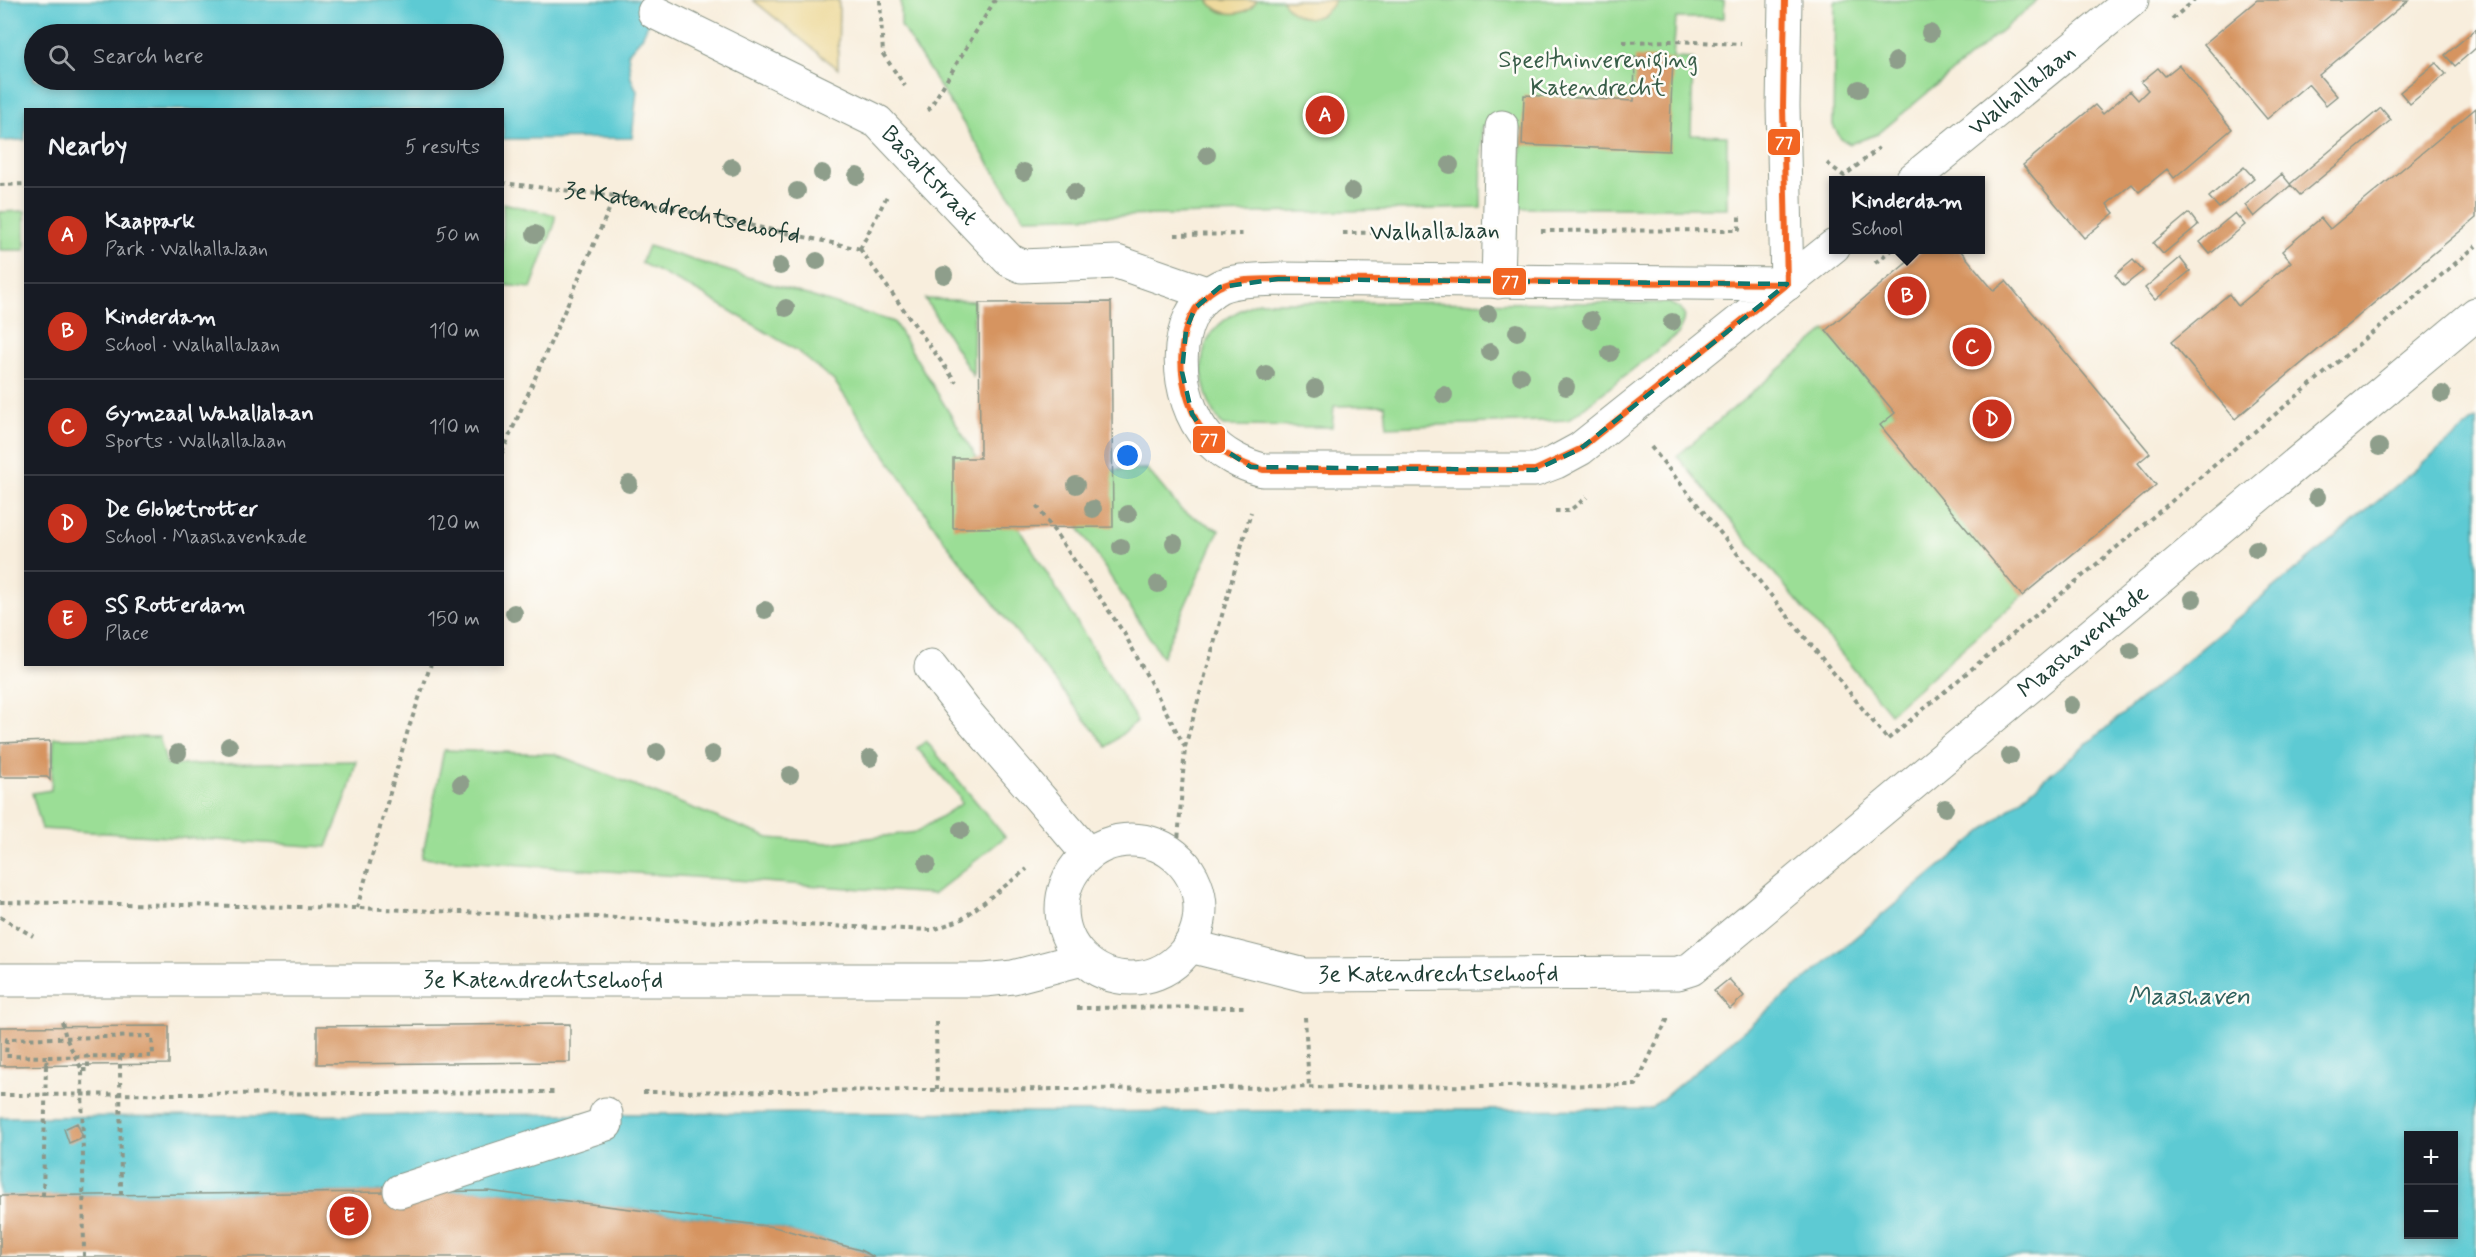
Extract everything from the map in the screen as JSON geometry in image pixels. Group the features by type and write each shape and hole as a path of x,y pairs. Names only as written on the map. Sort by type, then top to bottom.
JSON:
{"street":[{"path":"1785,0 1787,284"},
{"name":"Walhallalaan","path":"1917,176 2132,0"},
{"name":"Basaltstraat","path":"654,12 878,122 1009,260 1022,266 1117,262 1209,294"},
{"path":"1498,282 1502,127"},
{"path":"1209,294 1195,308 1184,341 1182,372 1187,399 1199,427 1209,440 1238,461 1263,470 1535,470 1580,449 1829,249"},
{"name":"Walhallalaan","path":"1209,294 1220,287 1234,283 1278,279 1787,284"},
{"name":"Maashavenkade","path":"1691,969 2476,314"},
{"path":"931,667 964,710 1088,854"},
{"path":"1133,838 1156,843 1177,855 1192,874 1201,898 1200,923 1190,946 1177,962 1160,973 1139,978 1119,978 1099,971 1082,959 1068,940 1062,917 1063,893 1072,872 1088,854 1109,842 1133,838"},
{"name":"3e Katendrechtsehoofd","path":"1190,946 1305,975 1678,973 1691,969"},
{"name":"3e Katendrechtsehoofd","path":"0,980 985,980 1013,978 1082,959"},
{"path":"400,1191 606,1124 606,1114"}],"path":[{"path":"880,0 883,54 907,89"},
{"path":"919,107 925,116 995,0"},
{"path":"1623,42 1674,40 1741,44"},
{"path":"908,151 860,249 956,382"},
{"name":"3e Katendrechtsehoofd","path":"504,183 615,196 860,249"},
{"path":"0,185 24,184"},
{"path":"504,448 615,196"},
{"name":"Walhallalaan","path":"1334,233 1738,230"},
{"path":"1168,235 1251,234"},
{"name":"Maashavenkade","path":"1888,739 2476,246"},
{"path":"1626,413 1919,778"},
{"path":"1177,855 1185,747 1263,470"},
{"path":"1037,506 1124,633 1185,747"},
{"path":"357,908 408,730 430,666"},
{"path":"0,902 357,908 933,930 962,919 1027,869"},
{"path":"642,1092 1636,1085 1691,969"},
{"path":"1304,1007 1309,1087"},
{"path":"936,1020 937,1090"},
{"path":"152,1036 153,1056 120,1056 6,1056 7,1039 152,1036"},
{"path":"82,1070 88,1070 88,1056"},
{"path":"120,1056 121,1195"},
{"path":"43,1196 47,1057"},
{"path":"0,1095 559,1092"},
{"path":"83,1117 84,1257"}],"highlighted area":[{"path":"1278,279 1787,284 1580,449 1535,470 1251,467 1209,440 1192,414 1182,372 1186,330 1195,308 1220,287"}],"green space":[{"name":"Speeltuinvereniging Katendrecht","path":"901,0 1724,0 1724,18 1676,18 1673,58 1693,59 1691,135 1727,136 1727,208 1517,208 1522,129 1482,126 1481,208 1024,218 901,26"},
{"path":"1835,0 2038,0 1878,134 1850,144 1841,139 1833,125"},
{"path":"504,203 555,215 554,226 531,288 504,285"},
{"path":"24,211 24,250 0,250 0,212"},
{"path":"648,246 894,322 1137,721 1107,747 946,543 835,382 796,350 699,292 641,263"},
{"path":"925,299 974,301 973,376"},
{"path":"1259,302 1669,303 1679,308 1685,316 1678,334 1568,420 1387,427 1385,405 1334,406 1332,427 1223,426 1211,406 1203,381 1202,368 1206,344 1212,333 1227,318"},
{"path":"1826,330 2037,583 1890,713 1677,456"},
{"path":"1147,469 1182,511 1219,530 1162,657 1044,473"},
{"path":"159,737 167,765 356,761 348,793 327,847 42,829 32,793 51,790 54,738"},
{"path":"926,741 1005,837 934,894 422,858 444,750 555,754 769,838 829,843 917,832 961,804 959,796 917,748"}],"sand":[{"path":"753,0 839,0 838,69"},
{"path":"1208,0 1257,0 1246,10 1232,14 1219,10"},
{"path":"1282,0 1335,0 1323,13 1309,18 1294,13"}],"water":[{"path":"0,0 659,0 642,37 628,53 631,78 637,91 632,138 504,139 504,108 24,108 24,140 0,141"},
{"name":"Maashaven","path":"2476,419 2476,1257 874,1257 860,1250 774,1227 488,1191 0,1196 0,1117 1650,1109"}],"building":[{"path":"2257,0 2409,0 2319,75 2337,96 2326,105 2308,84 2267,119 2204,44"},
{"path":"2476,29 2476,48 2455,66 2445,55"},
{"path":"1635,57 1673,59 1669,151 1522,145 1524,95 1634,101"},
{"path":"2436,63 2446,74 2410,104 2400,92"},
{"path":"2179,65 2232,129 2174,178 2167,169 2139,192 2132,184 2107,204 2114,213 2084,238 2023,165 2095,105 2103,114 2130,91 2138,100 2148,90 2141,82 2158,68 2165,76"},
{"path":"2381,108 2391,120 2300,195 2291,185 2254,217 2245,205 2282,174 2290,184"},
{"path":"2476,108 2476,218 2235,419 2171,342 2229,294 2238,306 2291,262 2282,251 2321,218 2330,229"},
{"path":"2244,167 2254,178 2219,208 2209,197"},
{"path":"2189,213 2198,225 2163,254 2153,243"},
{"path":"2235,213 2245,225 2210,254 2200,242"},
{"path":"1917,254 1963,254 1994,291 2006,281 2150,453 2138,463 2156,485 2022,596 1880,425 1895,413 1826,330"},
{"path":"2180,258 2190,271 2155,300 2145,288"},
{"path":"2133,260 2143,271 2124,286 2115,275"},
{"path":"1111,302 1113,527 953,528 953,458 980,458 979,303"},
{"path":"50,741 50,780 47,777 0,777 0,743"},
{"path":"1729,979 1744,996 1730,1009 1714,991"},
{"path":"570,1024 570,1062 317,1064 317,1026"},
{"path":"169,1026 169,1064 0,1066 0,1027"},
{"path":"77,1123 83,1137 69,1143 64,1129"},
{"path":"488,1191 774,1227 860,1250 874,1257 0,1257 0,1196"}],"transit line":[{"name":"77","path":"1785,0 1783,106 1787,284"},
{"name":"77","path":"1278,279 1787,284 1580,449 1535,470 1263,470 1233,458 1208,438 1188,401 1181,358 1190,317 1202,300 1219,287 1233,282 1278,279"}],"place":[{"name":"Kaappark","path":"1325,115"},
{"name":"Kinderdam","path":"1907,296"},
{"name":"Gymzaal Wahallalaan","path":"1972,347"},
{"name":"De Globetrotter","path":"1992,419"},
{"name":"SS Rotterdam","path":"349,1216"}]}
